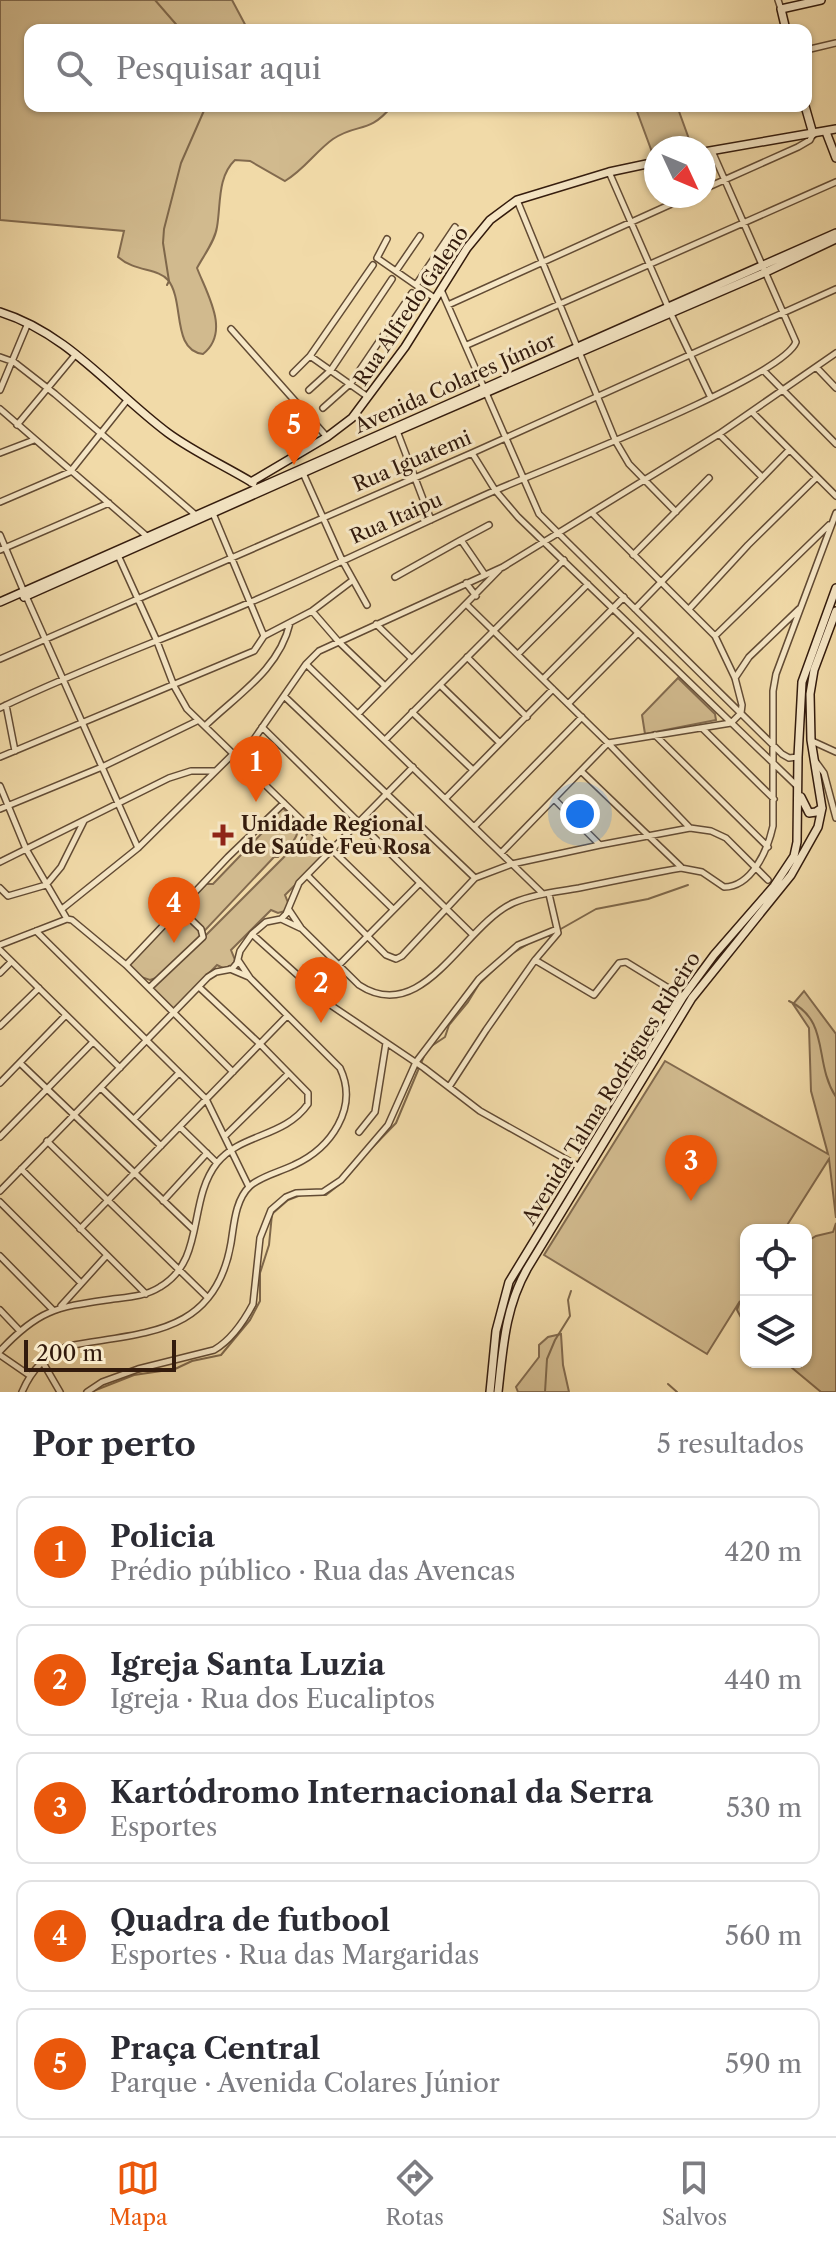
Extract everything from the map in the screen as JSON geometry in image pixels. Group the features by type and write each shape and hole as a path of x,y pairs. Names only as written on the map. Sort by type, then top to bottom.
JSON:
{"street":[{"path":"778,0 785,24"},
{"path":"781,9 821,0"},
{"path":"812,49 836,43"},
{"path":"716,184 810,140 813,134 807,112"},
{"path":"716,150 836,129"},
{"path":"826,132 836,158"},
{"name":"Rua Alfredo Galeno","path":"251,482 327,437 352,418 439,296 467,248 490,220 517,200 644,165"},
{"path":"716,165 784,315"},
{"path":"609,172 710,396"},
{"path":"467,345 836,182"},
{"path":"517,200 616,442 629,464 676,512"},
{"path":"448,305 661,208"},
{"path":"416,285 455,227"},
{"name":"Avenida Colares Júnior","path":"764,269 836,233"},
{"path":"396,271 420,236"},
{"path":"387,239 377,256 448,305 538,512 786,757 806,756 816,762 833,795 836,818"},
{"name":"Avenida Colares Júnior","path":"0,605 396,429 836,239"},
{"path":"293,373 310,356 373,265"},
{"path":"309,390 331,370 392,279"},
{"name":"Rua Iguatemi","path":"0,659 784,315 836,289"},
{"path":"323,408 351,383 412,293"},
{"path":"0,312 28,322 76,354 169,434 261,489"},
{"name":"Rua Itaipu","path":"3,707 156,639 250,602 495,490 616,442 764,371 792,350 796,342 784,315"},
{"path":"0,390 28,322"},
{"path":"231,329 327,437"},
{"path":"250,768 252,742 306,664 319,651 503,567 719,434 836,353"},
{"path":"17,425 76,354"},
{"path":"310,356 368,397"},
{"path":"0,357 14,362 198,517"},
{"path":"816,367 836,388"},
{"path":"764,371 781,392 836,444"},
{"path":"0,502 70,472 128,399"},
{"path":"0,409 150,539"},
{"path":"752,412 836,496"},
{"path":"396,429 431,520"},
{"path":"719,434 762,477"},
{"path":"0,453 34,440"},
{"path":"635,609 789,450"},
{"path":"472,453 495,490 543,542 798,787 803,805 809,813 822,808 833,795"},
{"path":"302,472 342,560 367,605"},
{"path":"633,555 709,478"},
{"path":"690,608 816,478"},
{"path":"3,549 109,503"},
{"path":"212,511 264,636"},
{"path":"501,853 608,743 731,723 741,713 735,678 715,636 592,513"},
{"path":"289,910 301,928 368,991 403,995 425,984 504,908 546,894 681,868 702,872 719,885 730,887 756,867 768,847 773,826 773,691 776,674 836,513"},
{"path":"715,636 832,522"},
{"path":"395,577 489,525"},
{"path":"0,535 3,549 138,848"},
{"path":"461,540 485,575"},
{"path":"118,554 174,686 197,721 250,768 393,909"},
{"path":"385,740 564,560"},
{"path":"358,714 503,567"},
{"path":"0,757 254,651 264,636 312,611 353,580"},
{"path":"466,583 476,596"},
{"path":"518,654 588,584"},
{"name":"Avenida Talma Rodrigues Ribeiro","path":"490,1392 496,1331 504,1293 683,997 786,869 797,842 802,682 836,588"},
{"path":"543,679 624,597"},
{"path":"467,605 690,828"},
{"path":"735,678 749,657 800,609"},
{"path":"312,611 385,686"},
{"name":"Avenida Talma Rodrigues Ribeiro","path":"498,1392 506,1321 518,1285 692,998 796,867 818,827 822,808 811,740 811,681 836,611"},
{"path":"205,726 267,669 283,644 290,623"},
{"path":"376,624 412,659"},
{"path":"568,704 638,633"},
{"path":"467,657 527,717"},
{"path":"306,664 546,894 557,930"},
{"path":"440,685 500,743"},
{"path":"445,799 553,689"},
{"path":"284,696 475,878"},
{"path":"3,707 15,751"},
{"path":"412,712 473,770"},
{"path":"474,827 582,717"},
{"path":"0,809 102,767 197,721"},
{"path":"262,727 473,935"},
{"path":"701,727 774,799"},
{"path":"655,734 768,847"},
{"path":"811,740 836,752"},
{"path":"62,909 138,848 233,754"},
{"path":"281,919 289,910 299,883 413,767"},
{"path":"0,862 169,778 191,771 215,771"},
{"path":"581,771 681,868"},
{"path":"0,786 26,849 67,919 79,924 126,965 233,1072"},
{"path":"554,799 600,845"},
{"path":"126,965 284,803"},
{"path":"0,888 6,895 12,896 46,885 61,867 85,820"},
{"path":"307,875 386,955 396,959 475,878 512,864 600,845 690,828 711,831 726,838 768,880"},
{"path":"339,965 420,883"},
{"path":"149,988 203,937 201,929 180,909"},
{"path":"67,919 0,947 11,962 120,1068"},
{"path":"0,1191 199,987 216,972 230,969 252,934 266,922 281,919 301,928"},
{"path":"449,1087 557,930"},
{"path":"87,1392 102,1382 138,1369 171,1363 222,1346 253,1304 260,1238 271,1210 286,1197 296,1193 323,1192 341,1180 388,1125 419,1065 479,979 518,945 557,930"},
{"path":"36,931 206,1099 249,1187"},
{"path":"252,934 332,1006 480,1111 578,1166"},
{"path":"22,1392 29,1375 42,1361 68,1346 162,1331 192,1313 208,1298 228,1264 236,1213 249,1187 314,1153 334,1133 346,1112 347,1082 340,1068 250,978 238,960"},
{"path":"535,960 594,995 619,963 626,962 683,997"},
{"path":"0,973 11,962"},
{"path":"230,969 250,978"},
{"path":"57,1309 147,1295 164,1285 181,1270 190,1253 205,1186 217,1163 231,1151 276,1131 308,1104 308,1093 199,987"},
{"path":"0,1026 39,988"},
{"path":"0,1083 66,1015"},
{"path":"80,1229 287,1016"},
{"path":"0,1137 93,1042"},
{"path":"359,1132 375,1112 386,1043"},
{"path":"20,1063 195,1231"},
{"path":"134,1119 179,1073"},
{"path":"226,1135 288,1074"},
{"path":"101,1088 161,1146"},
{"path":"180,1127 217,1163"},
{"path":"47,1141 208,1298"},
{"path":"163,1201 207,1153"},
{"path":"21,1169 147,1295"},
{"path":"0,1202 81,1283"},
{"path":"29,1375 0,1353 19,1330 57,1309 107,1255"},
{"path":"0,1256 57,1309"},
{"path":"0,1310 19,1330"},
{"path":"42,1361 60,1392"}],"shaded area":[{"path":"0,0 232,0 245,24 24,24 24,112 387,112 370,125 333,139 285,181 250,161 235,160 229,167 222,183 216,232 197,268 211,301 216,324 211,345 203,354 193,351 186,344 168,280 118,257 124,231 0,220"},
{"path":"637,112 679,112 688,136 646,136"},
{"path":"678,678 715,714 716,720 645,734 642,715"},
{"path":"282,807 297,827 291,844 278,857 274,857 162,976 150,980 141,977 128,964 206,884 213,884 263,832 263,826"},
{"path":"311,830 331,849 285,895 289,905 285,911 278,913 271,910 231,950 235,960 232,967 225,969 217,965 172,1011 151,990"},
{"path":"804,991 836,1034 836,1218 829,1159 788,1224 740,1224 740,1301 707,1354 544,1255 665,1061 828,1154 811,1091 809,1028 793,1004"},
{"path":"836,1223 836,1392 821,1392 792,1368 812,1368 812,1238 833,1232"},
{"path":"561,1334 569,1392 518,1392 516,1387 539,1357 539,1345 548,1337"}],"waterway":[{"path":"155,0 176,24"},
{"path":"167,285 164,229 181,163 203,112"},
{"path":"559,930 596,909 648,899 688,885"},
{"path":"513,953 528,944"},
{"path":"430,1047 445,1037 449,1025 479,984 502,962"},
{"path":"789,1001 802,1009 811,1020 820,1043 829,1084 836,1097"},
{"path":"368,1152 396,1123 424,1056"},
{"path":"347,1176 359,1163"},
{"path":"311,1195 326,1195 340,1184"},
{"path":"91,1392 134,1375 175,1369 192,1361 221,1355 250,1320 260,1301 260,1273 269,1245 272,1214 288,1200 301,1195"},
{"path":"545,1392 547,1359 570,1316 568,1300 571,1291"},
{"path":"668,1384 677,1392"}],"place":[{"name":"Praça Central","path":"294,465"},
{"name":"Policia","path":"256,802"},
{"name":"Unidade Regional de Saúde Feu Rosa","path":"223,835"},
{"name":"Quadra de futbool","path":"174,943"},
{"name":"Igreja Santa Luzia","path":"321,1023"},
{"name":"Kartódromo Internacional da Serra","path":"691,1201"}]}
